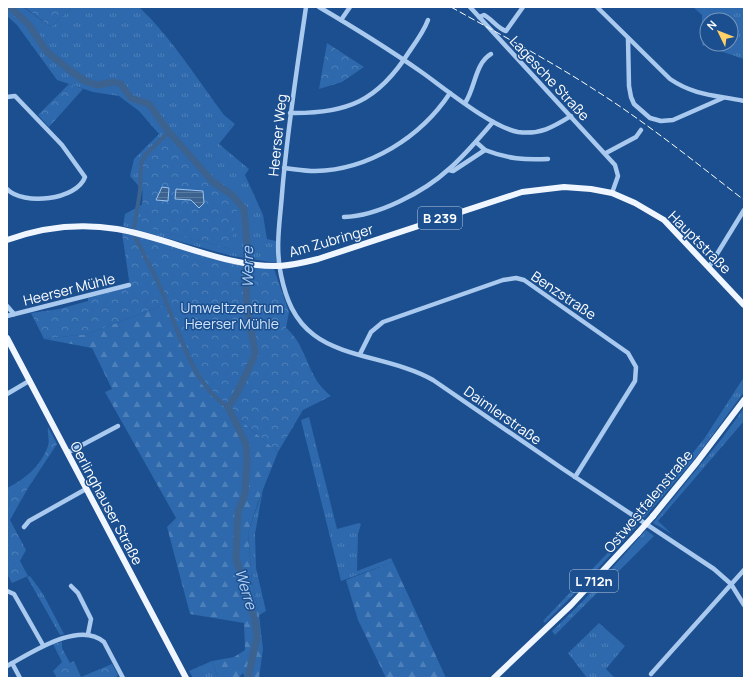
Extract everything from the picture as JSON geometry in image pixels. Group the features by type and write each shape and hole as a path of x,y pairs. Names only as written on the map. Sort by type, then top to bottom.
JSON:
{"main road":[{"name":"Am Zubringer","path":"7,240 51,228 83,226 106,228 134,232 236,260 280,266 318,259 522,192 564,187 591,189 612,193"},
{"name":"Hauptstraße","path":"612,193 646,208 664,220 744,305"},
{"name":"Oerlinghauser Straße","path":"7,338 186,678"},
{"name":"Ostwestfalenstraße","path":"494,678 534,642 638,533 697,462 744,400"}],"street":[{"name":"Heerser Weg","path":"280,266 278,237 284,168 290,113 306,7"},
{"path":"319,7 404,61 493,122 511,130 538,133 548,130 571,116"},
{"path":"341,20 350,7"},
{"name":"Lagesche Straße","path":"470,7 606,153 615,165 618,176 612,193"},
{"name":"Lagesche Straße","path":"479,17 484,15 490,18 501,29 506,31 523,7"},
{"path":"596,7 670,79 684,89 702,95 744,101"},
{"path":"290,113 313,114 336,111 353,105 373,93 404,61 428,20"},
{"path":"628,38 629,86 631,97 634,104 650,118 661,121 674,120 723,98"},
{"path":"465,103 480,68 486,57 491,54"},
{"path":"284,168 314,171 340,168 376,156 394,147 418,129 433,115 450,93"},
{"path":"7,97 15,96 62,145 85,177 83,184 73,190 43,198 28,199 18,196 7,189"},
{"path":"344,217 355,216 397,203 434,181 449,170 493,122"},
{"path":"606,153 636,137 642,130"},
{"path":"476,142 485,150 503,158 548,160"},
{"path":"449,170 453,171 485,150"},
{"path":"709,267 744,210"},
{"name":"Daimlerstraße","path":"280,266 290,305 299,321 322,340 340,348 412,369 428,377 575,478 714,569 731,584 744,605"},
{"name":"Benzstraße","path":"360,354 371,332 383,322 503,280 516,278 524,280 628,354 636,367 635,381 575,478"},
{"name":"Heerser Mühle","path":"7,316 128,285"},
{"name":"Heerser Mühle","path":"7,306 14,314"},
{"path":"7,394 29,381"},
{"path":"67,453 118,426"},
{"path":"24,527 29,520 86,489"},
{"path":"651,674 744,570"},
{"path":"71,586 78,593 91,620 88,634"},
{"path":"7,591 14,594 43,645"},
{"path":"7,666 43,645 62,638 88,634 100,638 104,642 122,678"},
{"path":"12,663 20,678"}],"green space":[{"path":"7,7 23,7 51,27 72,7 139,7 173,45 224,115 235,124 219,144 249,169 245,175 263,215 267,239 276,241 277,263 232,256 123,226 125,214 143,204 143,226 231,249 143,160 143,191 130,176 134,159 159,134 139,111 119,96 93,92 57,80 17,25 7,16"},
{"path":"24,7 72,7 51,27"},
{"path":"693,7 744,7 744,59 723,52 739,52 739,12 699,12"},
{"path":"327,43 364,67 342,82 319,89"},
{"path":"69,84 83,89 49,127 38,115"},
{"path":"169,138 237,209 231,249 142,226 143,160"},
{"name":"Umweltzentrum Heerser Mühle","path":"122,233 274,269 289,312 286,328 299,344 317,380 331,396 303,410 278,452 224,406 199,374 167,304 87,334 44,339 31,313 59,309 88,301 88,298 130,287"},
{"path":"167,304 199,374 224,406 278,452 258,502 248,533 252,582 259,615 263,649 259,678 245,678 243,673 238,678 218,678 212,661 234,657 245,650 244,623 190,614 167,527 176,518 105,392 112,389 92,348 44,339 87,334"},
{"path":"744,377 744,392 698,455 644,518 642,516 704,439"},
{"path":"744,408 744,421 658,521 672,534 653,523 723,437"},
{"path":"309,417 337,529 359,523 361,524 358,534 357,571 391,558 393,562 341,581 301,420"},
{"path":"48,427 57,444 28,488 10,520 26,550 20,561 28,576 12,583 7,574 7,488 26,476 37,466 49,444"},
{"path":"263,489 255,534 256,568 266,611 259,615 252,582 248,533"},
{"path":"636,523 638,525 579,589 545,623 543,621"},
{"path":"646,530 654,536 555,635 552,631 583,601"},
{"path":"393,562 446,678 386,678 358,620 346,580"},
{"path":"30,576 43,594 64,634 60,635 27,577"},
{"path":"599,623 625,646 606,669 615,678 587,678 568,653"},
{"path":"62,642 62,648 70,663 74,661 81,677 112,664 118,675 116,678 57,678 53,671 62,662 53,644"},
{"path":"212,661 218,678 193,678 189,671"}],"shaded area":[{"path":"162,187 169,188 168,201 156,200"},
{"path":"176,189 203,191 204,203 199,208 191,200 175,199"}],"waterway":[{"name":"Werre","path":"10,7 29,25 47,52 72,72 85,81 97,85 114,82 121,84 131,98 149,104 169,132 213,182 232,195 244,209 247,243 247,310 255,351 254,357 236,395 228,407 246,444 247,461 245,494 238,512 236,558 255,621 257,637 248,678"},
{"path":"134,228 140,191 141,163 146,154 169,132"},
{"path":"135,237 152,269 195,370 215,397 228,407"}],"railway":[{"path":"451,7 524,47 578,79 671,143 744,200"}]}
